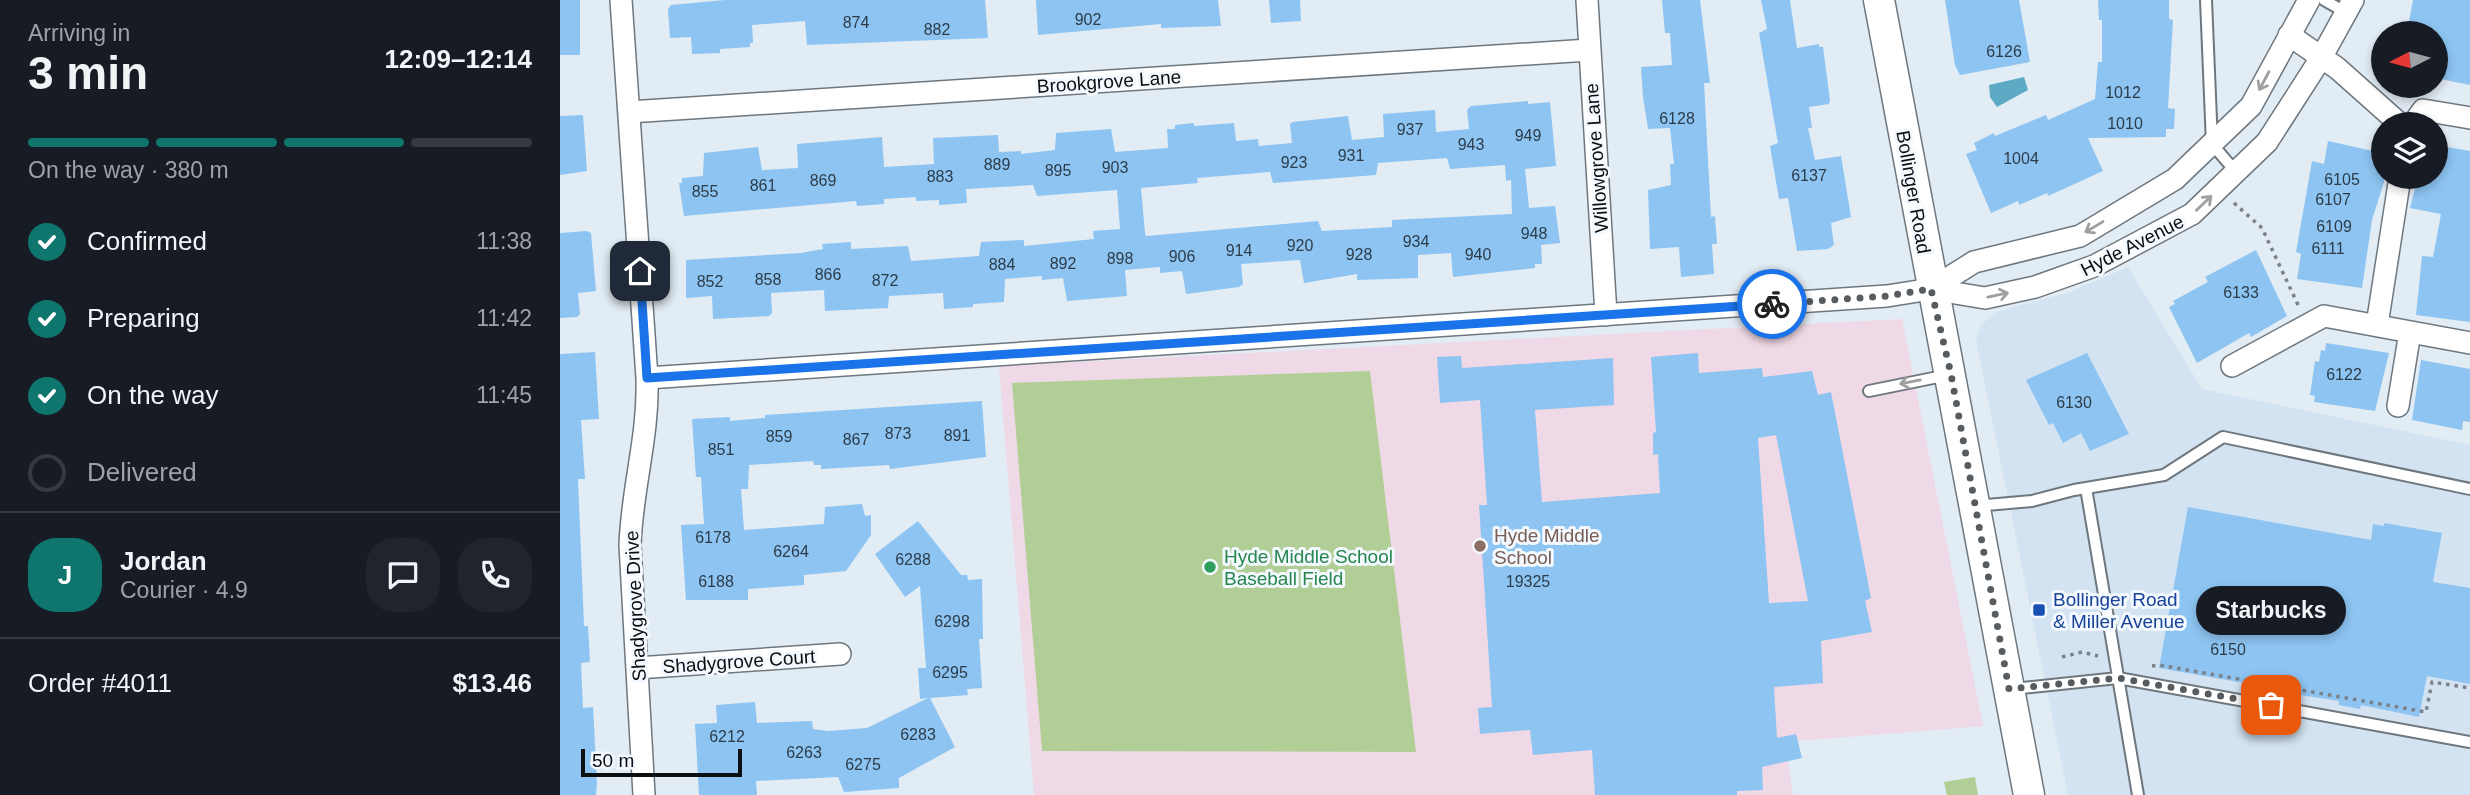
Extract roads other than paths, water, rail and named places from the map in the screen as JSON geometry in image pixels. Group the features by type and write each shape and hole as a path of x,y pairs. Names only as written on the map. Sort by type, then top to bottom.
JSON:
{"main road":[{"name":"Bollinger Road","path":"1880,0 1931,289 1951,374 2029,795"}],"street":[{"name":"Shadygrove Drive","path":"621,0 647,378 648,416 631,513 644,795"},
{"name":"Willowgrove Lane","path":"1587,0 1606,315"},
{"name":"Hyde Avenue","path":"1931,289 1975,262 2080,236 2175,179 2251,106 2309,0"},
{"name":"Hyde Avenue","path":"647,378 1887,296 1931,289 1985,298 2071,275 2192,214 2267,142 2321,58 2349,6"},
{"path":"2289,34 2386,112"},
{"name":"Brookgrove Lane","path":"629,111 1589,50"},
{"path":"2448,114 2470,118"},
{"path":"2377,325 2398,189"},
{"path":"2232,366 2324,316 2470,343"},
{"path":"2398,406 2410,332"},
{"name":"Shadygrove Court","path":"637,668 840,654"}],"lane":[{"path":"2206,0 2212,144 2236,172"},
{"path":"2324,0 2349,6"},
{"path":"1869,391 1951,374"},
{"path":"1975,506 2032,500 2164,475 2223,437 2470,489"},
{"path":"2086,488 2138,795"},
{"path":"2009,689 2118,678 2470,742"}],"water":[{"path":"2024,77 2028,90 1997,107 1990,97 1989,85"}],"place":[{"name":"Hyde Middle School","path":"1480,546"},
{"name":"Hyde Middle School Baseball Field","path":"1210,567"},
{"name":"Bollinger Road & Miller Avenue","path":"2039,610"},
{"name":"Starbucks","path":"2271,705"}]}
